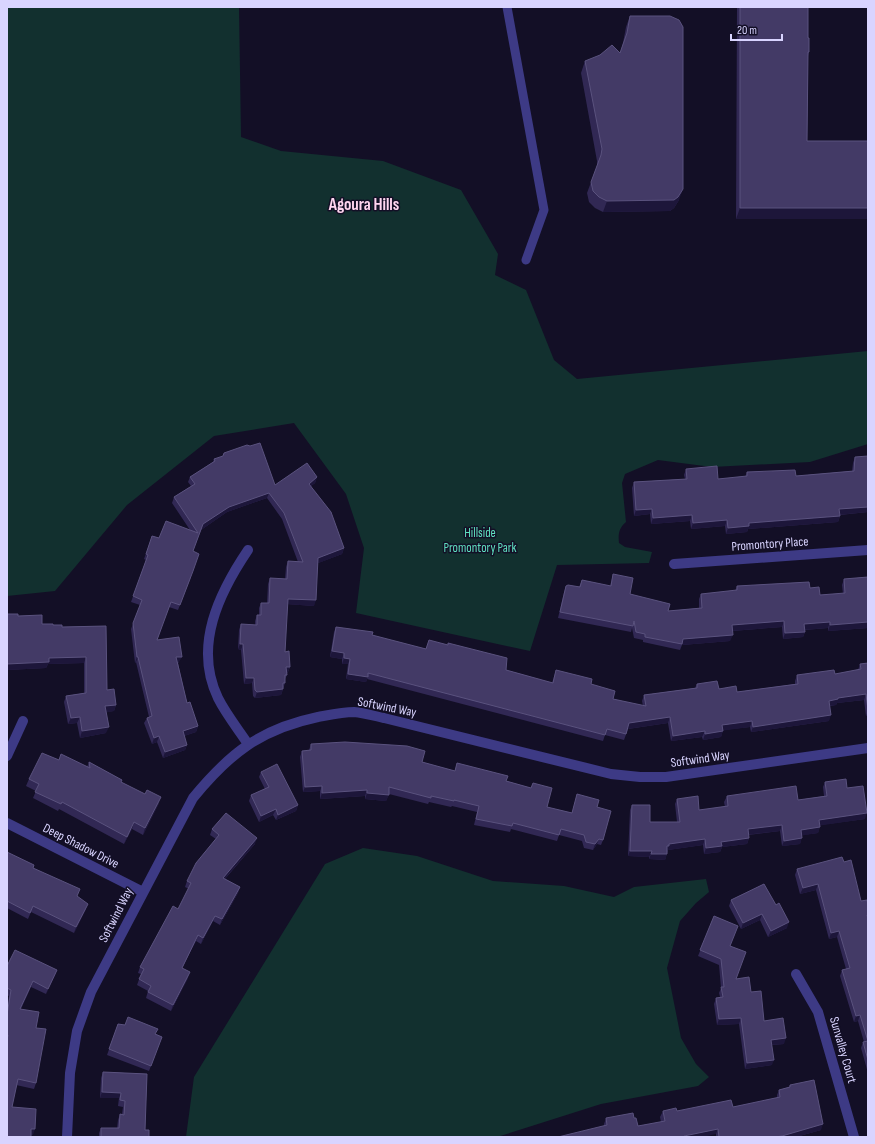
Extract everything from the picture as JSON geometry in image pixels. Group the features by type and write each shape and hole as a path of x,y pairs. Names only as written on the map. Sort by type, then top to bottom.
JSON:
{"street":[{"path":"248,550 232,574 218,602 208,637 209,674 218,698 248,744"},
{"name":"Promontory Place","path":"674,564 868,550"},
{"name":"Softwind Way","path":"67,1137 70,1073 77,1031 91,992 193,798 215,771 248,744 300,721 354,712 384,718 611,774 640,777 666,776 868,748"},
{"path":"7,756 23,721"},
{"name":"Deep Shadow Drive","path":"7,823 143,892"},
{"name":"Sunvalley Court","path":"796,974 818,1012 854,1137"}],"lane":[{"path":"507,7 544,210 526,260"}],"green space":[{"name":"Hillside Promontory Park","path":"7,7 239,7 241,137 281,151 383,161 461,190 498,254 495,275 526,290 554,360 577,379 868,351 868,444 810,462 712,467 658,460 625,474 622,483 626,522 620,531 619,543 625,547 652,552 649,563 557,565 530,651 356,613 364,548 346,494 294,423 214,436 127,505 55,591 7,596"},
{"path":"363,848 417,856 493,881 564,886 614,897 634,887 706,879 709,892 696,903 680,921 667,968 681,1038 696,1064 709,1077 698,1086 601,1104 497,1137 186,1137 194,1077 325,864"}],"building":[{"path":"740,7 808,7 809,52 807,141 868,141 868,208 740,208"},
{"path":"630,16 670,16 679,20 683,27 683,189 674,200 607,201 599,197 593,191 591,182 602,149 585,61 600,55 612,45 620,53 627,33"},
{"path":"260,443 275,485 307,463 317,477 309,484 331,512 344,548 318,558 316,600 288,599 285,652 289,651 290,667 286,667 287,675 285,675 283,689 257,692 255,690 254,678 246,678 243,644 240,644 241,624 257,625 257,615 261,615 261,603 269,603 270,578 287,579 288,561 303,562 284,513 269,493 229,507 203,524 193,551 199,554 180,605 171,602 157,640 179,637 182,657 176,657 187,703 190,702 198,726 183,731 187,745 165,752 159,736 154,738 147,718 152,716 137,657 133,623 142,600 133,596 148,555 146,554 152,536 159,538 166,521 198,533 174,497 195,484 190,477 215,461 214,459 223,456 224,453 247,445 250,446"},
{"path":"868,456 868,507 839,509 840,516 749,523 749,526 728,528 727,520 693,523 692,515 653,518 652,509 636,510 634,482 687,479 686,469 717,466 718,479 747,476 747,472 795,470 796,476 854,471 855,457"},
{"path":"613,574 633,578 630,594 670,604 668,611 702,608 701,594 737,590 737,586 809,582 810,588 819,587 820,595 845,593 844,579 868,577 868,622 830,625 830,622 804,624 805,632 785,633 784,621 732,625 733,635 683,639 682,644 645,637 645,634 636,632 634,621 633,626 560,612 566,586 580,587 582,580 611,586"},
{"path":"7,614 18,614 18,616 42,615 42,624 62,625 62,627 106,626 107,690 114,689 116,705 105,706 109,727 82,731 80,717 71,718 66,696 86,693 86,657 49,658 49,662 7,664"},
{"path":"336,627 373,632 372,635 426,649 429,640 448,645 448,643 507,658 506,670 553,683 556,670 592,679 591,684 615,691 613,699 646,706 644,695 697,688 697,684 717,681 719,689 736,686 737,692 798,684 797,675 834,670 835,674 861,669 860,664 868,663 868,710 866,694 838,698 829,701 831,715 753,727 752,721 722,725 723,731 705,734 705,731 673,736 670,717 629,723 626,734 607,729 605,735 368,673 368,677 348,674 350,659 344,658 344,653 332,651"},
{"path":"345,742 407,746 425,751 422,762 455,771 457,763 508,776 506,781 531,788 533,783 552,788 547,807 572,813 577,794 599,800 597,807 611,811 603,840 599,839 595,844 586,842 584,835 561,829 559,835 513,823 512,826 476,819 479,806 431,796 431,798 389,787 389,795 367,793 367,790 322,793 322,786 305,787 302,751 311,750 311,744"},
{"path":"42,753 59,760 61,754 90,768 89,762 122,780 121,782 145,794 147,790 161,797 145,828 134,822 127,837 62,802 61,804 35,792 39,784 29,779"},
{"path":"277,764 298,805 278,815 276,809 261,816 251,795 269,787 261,772"},
{"path":"846,779 847,788 863,786 867,813 819,820 820,827 801,830 802,838 784,841 782,825 748,829 749,838 721,842 722,846 706,848 705,839 669,844 669,846 667,846 667,854 651,854 652,851 630,851 632,805 650,805 650,822 680,822 677,799 698,796 699,810 728,806 727,796 796,786 798,800 827,796 825,782"},
{"path":"226,813 257,838 223,878 240,887 222,919 215,916 203,938 198,935 182,968 190,972 173,1005 148,992 151,986 139,979 144,969 140,967 173,906 178,909 191,883 187,881 196,863 219,835 212,829"},
{"path":"7,852 34,865 33,868 80,889 77,896 88,904 76,927 33,906 30,913 7,901"},
{"path":"842,857 844,862 851,860 861,901 867,900 868,905 868,1041 860,1015 856,1016 842,970 850,968 839,931 831,933 818,884 803,888 797,869"},
{"path":"764,884 776,905 779,903 789,922 771,931 762,914 743,923 731,900"},
{"path":"714,916 738,926 730,946 746,952 736,979 749,977 751,992 761,991 764,1021 783,1018 786,1038 771,1040 774,1060 747,1063 741,1018 719,1019 716,998 723,997 721,987 724,987 721,959 700,950"},
{"path":"15,950 57,970 48,989 33,981 20,1009 39,1012 36,1028 46,1029 36,1083 18,1079 12,1107 36,1109 35,1129 31,1129 31,1137 7,1137 7,1015 11,990 7,988 7,966"},
{"path":"128,1017 158,1029 155,1034 162,1037 151,1066 109,1049 118,1024 125,1025"},
{"path":"868,1041 868,1060 863,1042"},
{"path":"103,1072 147,1074 145,1130 149,1130 149,1137 101,1137 101,1128 119,1128 120,1114 124,1115 125,1101 120,1100 121,1093 102,1092"},
{"path":"814,1080 823,1124 782,1136 719,1137 718,1129 684,1136 685,1137 558,1137 607,1125 606,1118 633,1113 638,1126 665,1121 663,1111 676,1108 677,1111 731,1100 733,1107 780,1097 779,1090 790,1087 790,1085"}],"district":[{"name":"Agoura Hills","path":"364,205"}]}
